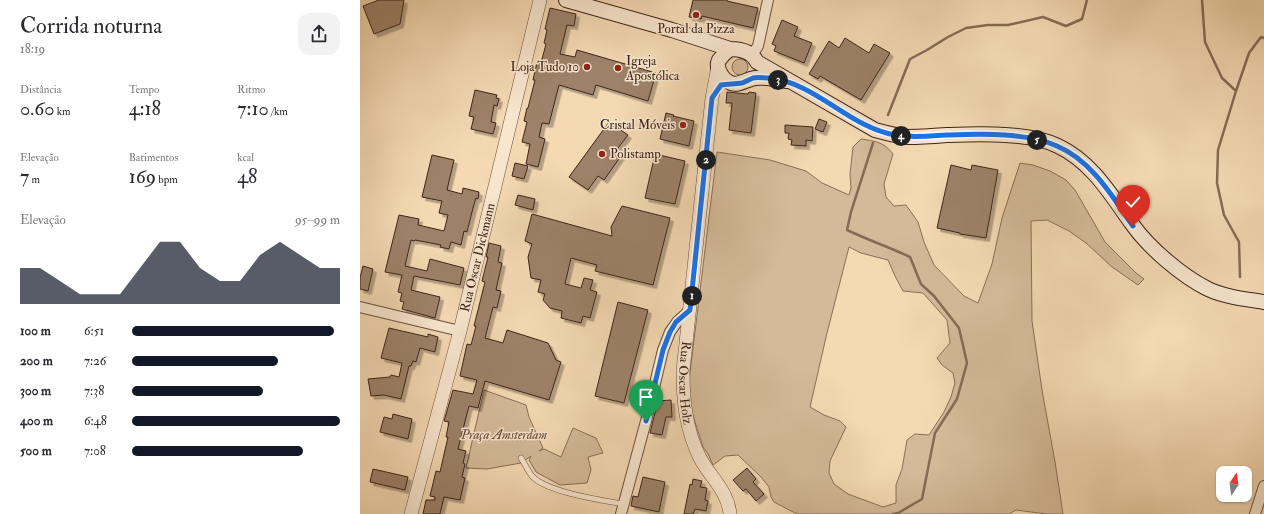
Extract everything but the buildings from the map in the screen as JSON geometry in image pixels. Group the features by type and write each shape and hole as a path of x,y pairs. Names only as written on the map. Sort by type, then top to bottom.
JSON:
{"main road":[{"path":"566,0 730,49 744,50 755,59 875,130 908,137 972,134 1020,136 1056,145 1077,157 1091,170 1106,187 1133,226 1170,263 1208,289 1238,298 1264,302"},
{"path":"689,36 704,44 712,53 725,79 731,83 742,83 753,78 775,79 796,84"},
{"path":"718,64 723,55 730,49"},
{"path":"753,78 756,72 755,59"}],"street":[{"name":"Rua Oscar Dickmann","path":"411,514 460,332 540,0"},
{"path":"755,59 768,0"},
{"name":"Rua Oscar Holz","path":"718,64 712,98 690,310 684,372 684,403 690,434 694,444 705,467 724,495 730,514"},
{"path":"712,98 721,85 731,83"},
{"path":"360,307 460,332"},
{"path":"622,509 646,421 663,350 670,332 676,322 690,310"},
{"path":"1255,514 1264,486"}],"lane":[{"path":"521,458 532,476 543,484 622,509"}],"green space":[{"path":"737,59 743,59 748,64 746,73 743,75 737,75 732,70 732,64"},
{"path":"861,139 879,143 890,150 893,154 884,184 886,197 894,206 906,205 918,222 924,242 934,265 964,296 978,303 992,264 1002,218 1020,163 1033,165 1050,171 1066,180 1075,190 1105,242 1144,279 1138,285 1112,267 1086,243 1069,231 1047,220 1031,221 1032,321 1063,514 1046,514 1016,510 1009,514 797,514 774,502 771,497 769,487 761,477 738,455 725,456 713,465 703,447 687,397 717,152 770,160 806,171 822,183 849,195 851,188 850,174 853,147","holes":["849,247 861,253 888,260 903,291 923,293 947,320 950,343 937,358 942,365 953,373 955,383 951,397 944,412 929,435 915,434 907,440 902,469 896,485 896,503 883,507 848,494 834,484 829,473 830,461 846,427 840,421 824,415 810,407"]},
{"name":"Praça Amsterdam","path":"484,390 526,405 529,417 543,448 539,451 544,449 561,457 573,428 596,438 603,453 588,457 591,470 587,483 560,485 536,472 529,460 531,456 521,463 487,469 466,468"}],"waterway":[{"path":"888,115 910,59 948,37 966,28 988,25 1008,25 1043,17 1066,26 1082,19 1087,0"},
{"path":"1202,0 1205,42 1222,78 1236,91"},
{"path":"1240,277 1239,242 1224,215 1217,183 1218,150 1249,53 1261,37 1264,38"},
{"path":"873,143 851,212 847,230 910,257 921,284 934,296 959,328 967,363 957,399 935,433 922,499 898,513 893,514"}],"place":[{"name":"Portal da Pizza","path":"696,15"},
{"name":"Loja Tudo 10","path":"587,67"},
{"name":"Igreja Apostólica","path":"618,68"},
{"name":"Cristal Móveis","path":"683,125"},
{"name":"Polistamp","path":"602,154"}],"route":[{"path":"646,421 663,350 670,332 676,322 690,310 712,98 721,85 742,83 753,78 768,78 796,84 875,130 894,135 908,137 972,134 1020,136 1056,145 1077,157 1095,174 1106,187 1133,226"}]}
